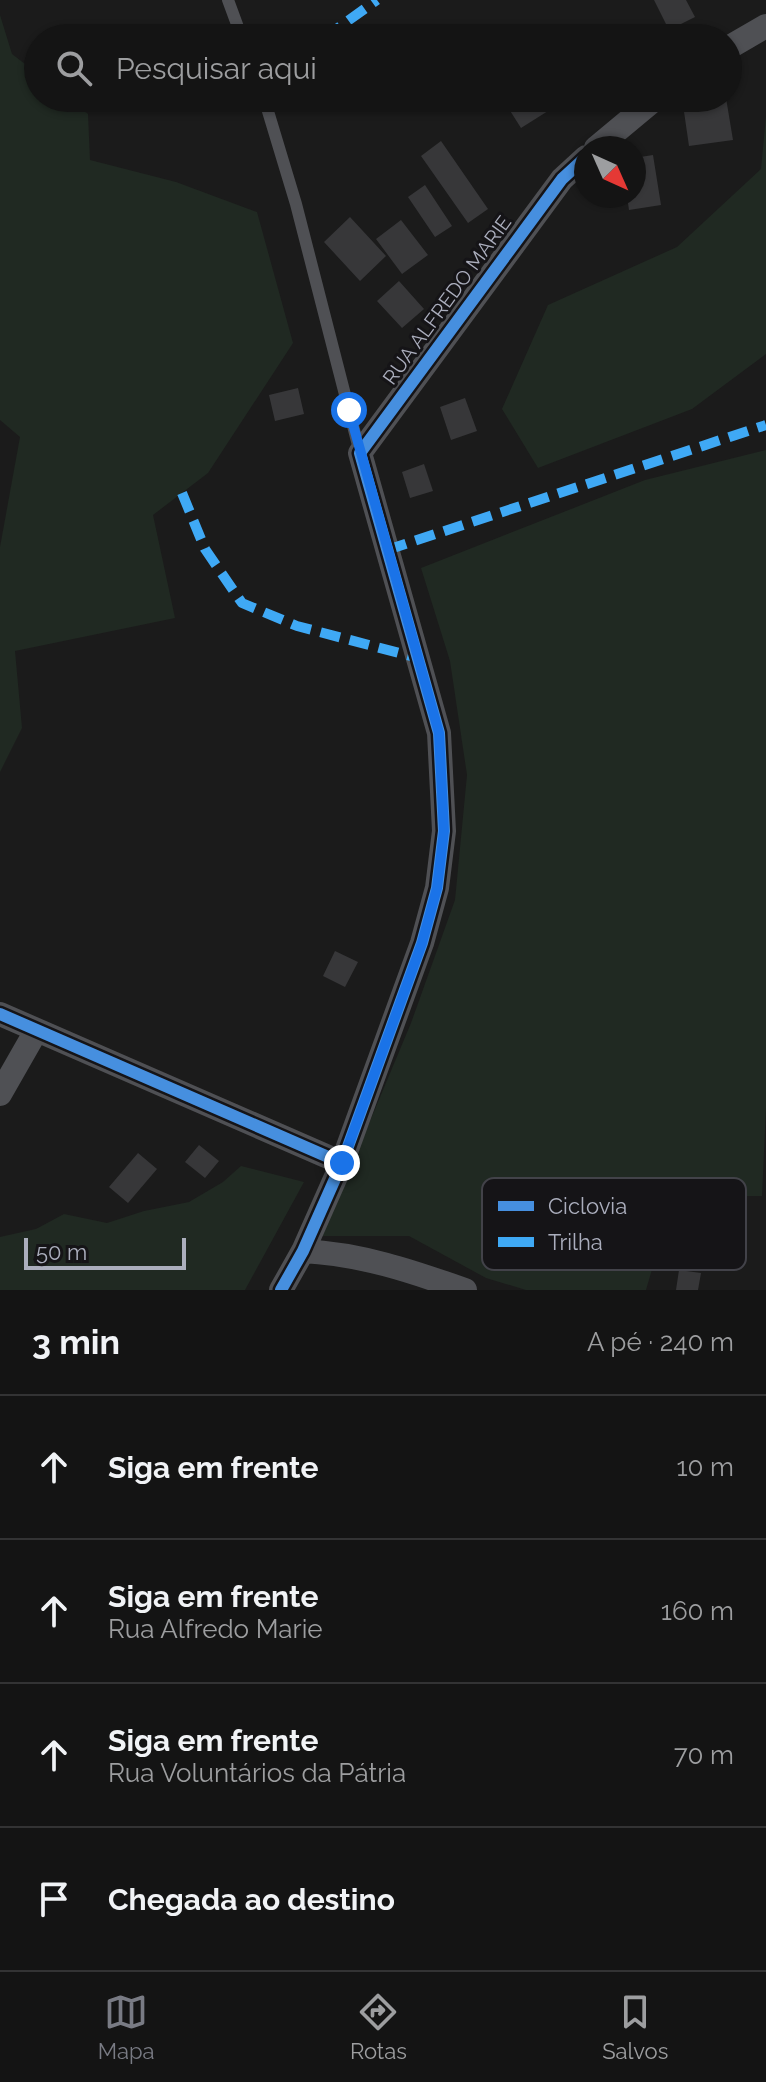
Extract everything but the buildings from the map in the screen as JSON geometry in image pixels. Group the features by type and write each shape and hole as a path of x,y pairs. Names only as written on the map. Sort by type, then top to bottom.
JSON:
{"street":[{"path":"742,40 766,26"},
{"path":"610,136 639,112"},
{"name":"RUA ALFREDO MARIE","path":"360,453 562,179 574,168"},
{"path":"281,1290 303,1251 342,1163 422,943 437,888 444,831 439,733 360,453"},
{"path":"0,1014 342,1163"},
{"path":"0,1094 36,1031"},
{"path":"303,1251 341,1253 392,1265 465,1290"}],"lane":[{"path":"228,0 237,24"},
{"path":"268,112 296,204 360,453"}],"shaded area":[{"path":"0,15 12,54 24,63 24,112 86,112 90,160 176,182 257,212 293,343 208,473 153,515 175,618 15,651 22,728 0,772 0,547 20,437 0,420"},
{"path":"766,116 766,354 692,409 538,468 502,409 548,305 677,247 761,169"},
{"path":"766,450 766,1108 762,1196 746,1196 746,1178 482,1178 482,1270 652,1270 646,1290 526,1290 486,1278 409,1236 322,1236 411,1023 455,900 467,775 450,661 421,568 645,480"},
{"path":"241,1166 304,1182 245,1290 0,1290 0,1237 36,1229 64,1214 107,1223 144,1211 189,1202 223,1182"}],"marked path":[{"path":"344,24 377,0"},
{"path":"387,550 766,425"},
{"path":"182,493 205,549 242,603 297,626 418,658"}],"cycle path":[{"path":"281,1290 303,1251 342,1163 422,943 437,888 444,831 439,733 360,453 562,179 574,168"},
{"path":"0,1014 342,1163"}],"route":[{"path":"342,1163 422,943 437,888 444,831 439,733 349,410"}]}
